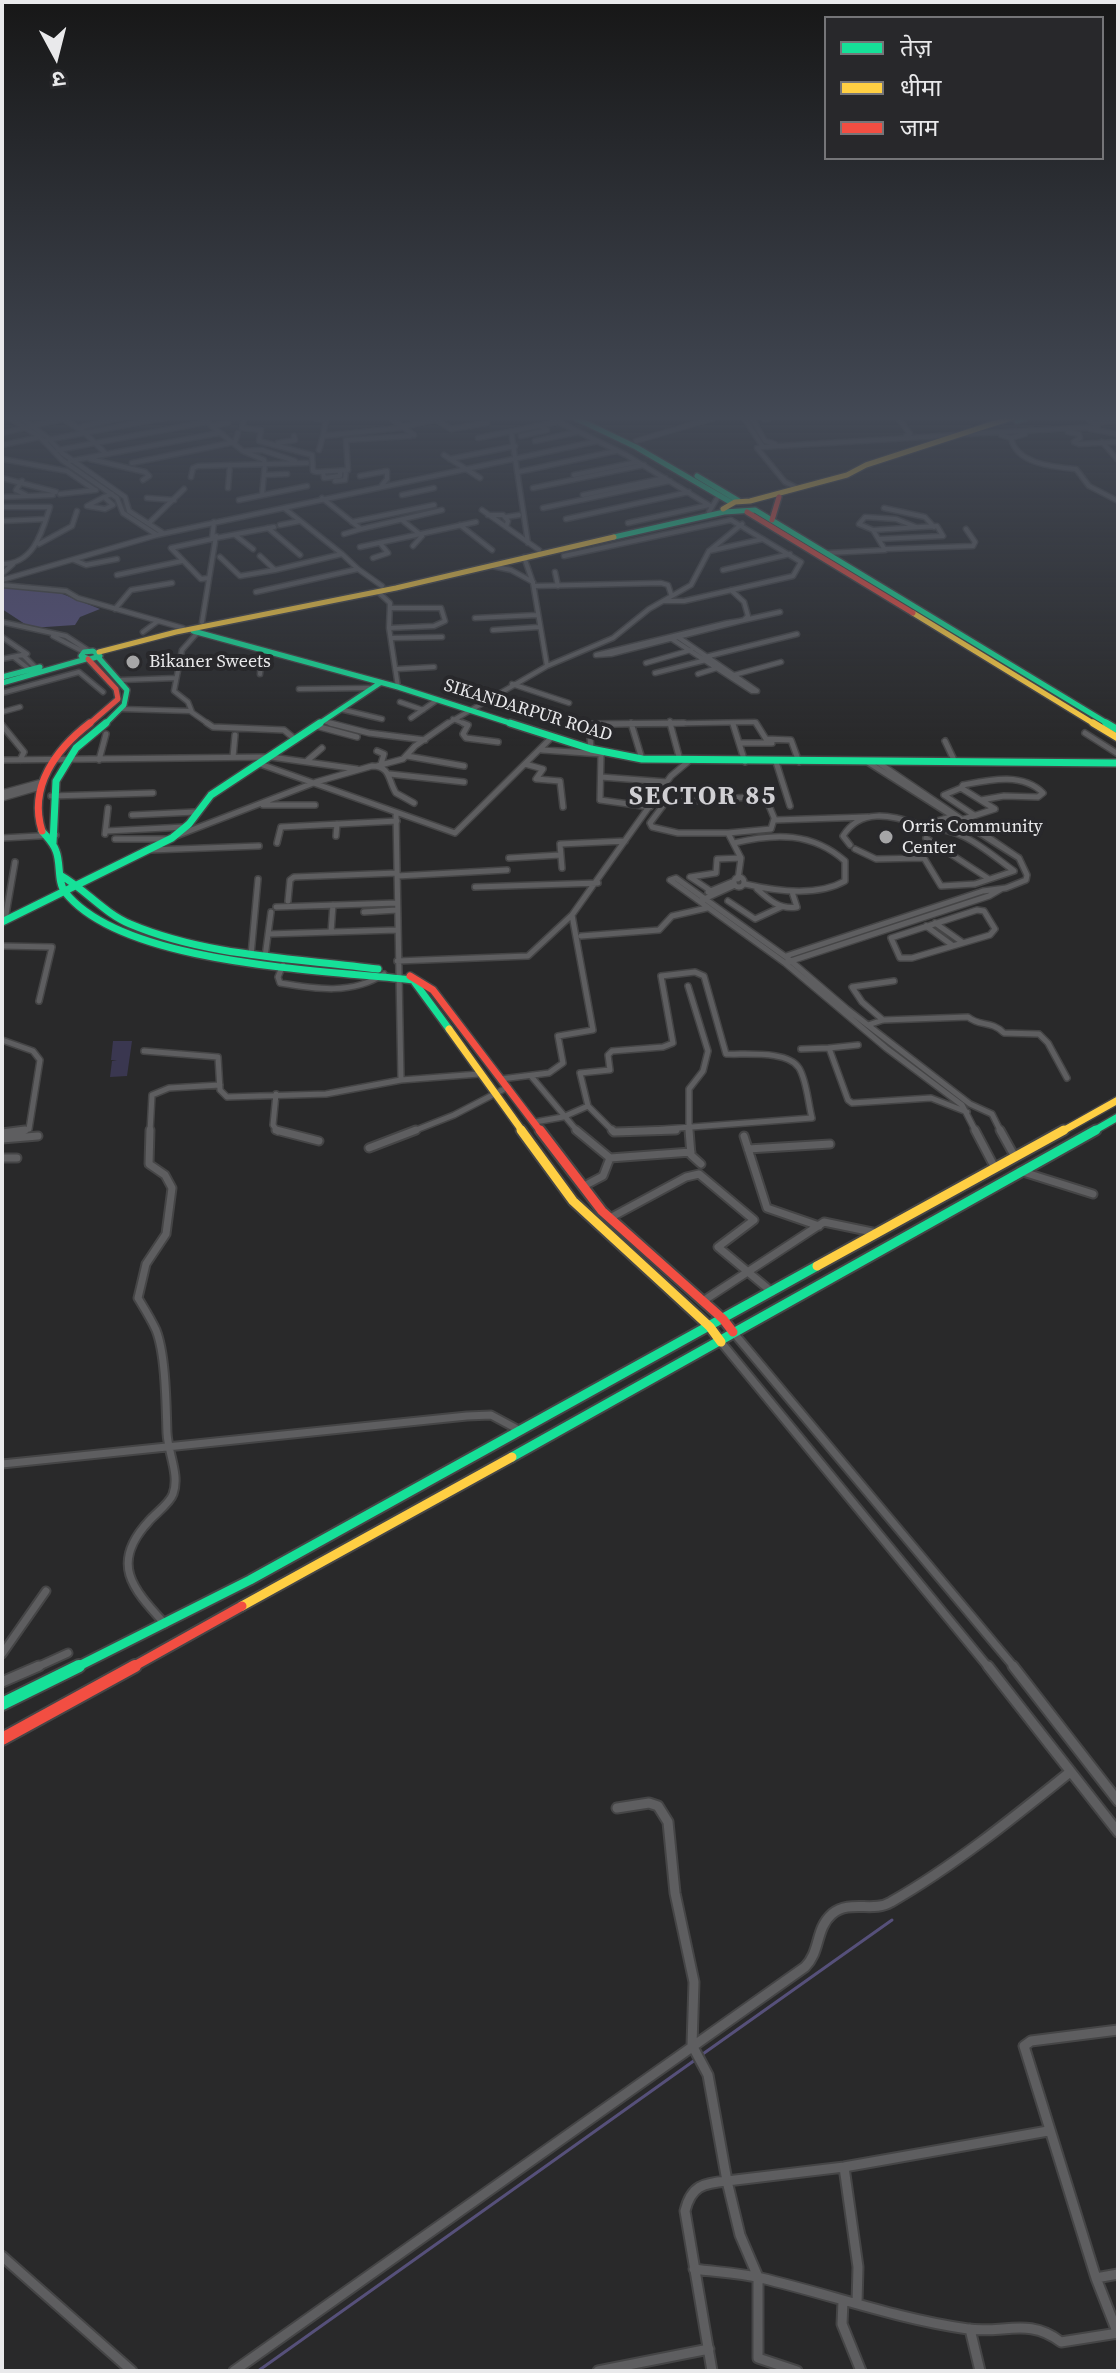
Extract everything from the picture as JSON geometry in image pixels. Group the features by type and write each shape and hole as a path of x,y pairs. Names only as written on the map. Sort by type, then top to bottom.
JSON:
{"street":[{"path":"39,544 44,526"},
{"path":"2,579 13,564 39,544 72,526"},
{"path":"148,526 159,533"},
{"path":"152,526 159,533"},
{"path":"2,579 193,526"},
{"path":"2,579 159,533 197,526"},
{"path":"208,578 201,579 171,548 213,538 215,526"},
{"path":"202,622 216,526"},
{"path":"306,526 342,554 388,600 398,687"},
{"path":"357,526 361,529"},
{"path":"344,534 376,526"},
{"path":"409,526 423,538 413,546"},
{"path":"360,547 457,526"},
{"path":"461,526 492,550"},
{"path":"511,526 538,552"},
{"path":"526,526 528,543"},
{"path":"2,680 32,668 187,630 423,580 650,526"},
{"path":"564,556 666,526"},
{"path":"15,862 5,894 4,919 170,839 254,805 316,782 407,756 466,710 547,666 607,640 671,594 693,583 709,551 740,526"},
{"path":"663,601 684,601 795,575 801,562 744,526"},
{"path":"780,526 1118,738"},
{"path":"781,526 829,558 839,560 1118,730"},
{"path":"865,526 873,530 886,549"},
{"path":"216,538 271,527 308,562"},
{"path":"873,530 938,527 943,536 879,539"},
{"path":"829,558 886,549 973,546 975,542 966,529"},
{"path":"235,535 253,549"},
{"path":"709,551 763,539"},
{"path":"203,541 211,549"},
{"path":"373,558 388,553 380,543"},
{"path":"220,557 240,576 342,554"},
{"path":"723,570 790,554"},
{"path":"260,556 275,570"},
{"path":"524,557 533,584 539,645 547,666"},
{"path":"73,559 86,565 117,559"},
{"path":"117,575 182,561"},
{"path":"2,564 13,564"},
{"path":"487,565 511,570 533,584 661,583 668,585 671,594"},
{"path":"256,592 358,569"},
{"path":"555,572 558,586"},
{"path":"2,579 66,591 187,630 202,622 380,589"},
{"path":"115,609 131,590 172,583"},
{"path":"731,590 744,602 748,616 742,620"},
{"path":"389,628 434,626 445,621 441,608 391,608"},
{"path":"674,637 752,691 757,691 674,637 618,649 596,655 674,637 742,620 780,612"},
{"path":"475,618 537,615"},
{"path":"143,632 158,621"},
{"path":"2,622 50,633 89,655 121,680 129,693 122,709 89,734 67,761 51,796 59,856 59,882 64,891 95,917 133,936 209,956 398,974 413,980 573,1201 710,1327 956,1625 1118,1832"},
{"path":"493,630 539,627"},
{"path":"187,630 189,637 179,662 174,691 188,702 192,712 213,727 284,730 296,740"},
{"name":"SIKANDARPUR ROAD","path":"187,630 398,687 591,749 642,759 1118,763"},
{"path":"655,673 797,634"},
{"path":"2,637 27,653 2,659"},
{"path":"392,638 442,637"},
{"path":"607,640 618,649"},
{"path":"260,674 262,650"},
{"path":"646,663 691,650"},
{"path":"23,655 32,668"},
{"path":"2,680 89,655"},
{"path":"45,836 36,815 41,784 69,740 118,699 116,689 89,655"},
{"path":"15,658 32,668"},
{"path":"179,662 242,660"},
{"path":"731,675 781,662"},
{"path":"397,669 434,667"},
{"path":"698,674 717,668"},
{"path":"2,693 79,672 103,692"},
{"path":"121,680 176,678"},
{"path":"115,839 170,839 185,827 211,795 369,688 381,683"},
{"path":"512,684 569,703"},
{"path":"299,689 369,688"},
{"path":"411,718 437,700"},
{"path":"400,702 423,710"},
{"path":"2,712 20,707"},
{"path":"122,709 192,712"},
{"path":"340,709 382,719"},
{"path":"453,719 468,725 463,734 466,738 498,742"},
{"path":"397,961 528,956 572,915 598,883 684,761 670,721"},
{"path":"591,749 588,725 670,721 757,722 766,739 788,739 799,762"},
{"path":"320,723 357,737"},
{"path":"320,723 425,740"},
{"path":"631,723 642,759"},
{"path":"733,724 745,762"},
{"path":"2,725 5,732 23,747 21,759"},
{"path":"1085,733 1118,754"},
{"path":"99,760 106,734"},
{"path":"233,757 235,735"},
{"path":"260,764 316,782 396,818 455,833 552,737"},
{"path":"945,741 955,762"},
{"path":"740,743 792,743"},
{"path":"759,744 761,762"},
{"path":"308,760 322,748"},
{"path":"542,750 621,755"},
{"path":"377,751 384,754 379,765"},
{"path":"601,754 600,800 650,807"},
{"path":"407,756 464,766"},
{"path":"2,763 21,759 271,757 357,769"},
{"path":"785,960 1026,880 1027,875 1019,858 964,819 953,815 871,761"},
{"path":"871,761 1019,858"},
{"path":"776,762 790,806"},
{"path":"525,764 544,770 536,779 560,780 563,807"},
{"path":"379,765 390,774 464,782"},
{"path":"390,774 392,789 402,800 414,803"},
{"path":"601,777 667,782"},
{"path":"975,816 944,795 973,784 1027,780 1037,785 1043,793 1038,797 1004,796 981,800"},
{"path":"2,796 41,784"},
{"path":"961,788 995,809 964,819"},
{"path":"51,796 153,793"},
{"path":"765,796 774,819 771,829 728,833 678,833 652,827 650,823 665,803 765,796"},
{"path":"254,805 315,805"},
{"path":"108,808 105,832 185,827"},
{"path":"132,815 195,812"},
{"path":"921,826 953,815"},
{"path":"774,819 893,816 921,826 938,825 953,830 1014,871 975,884 941,886 922,852 926,838"},
{"path":"868,817 847,828 843,836 852,848 866,858 879,860 922,852"},
{"path":"277,843 281,827 396,818"},
{"path":"396,818 401,1080"},
{"path":"336,836 337,824"},
{"path":"921,826 926,838 989,879"},
{"path":"728,833 741,858 735,882"},
{"path":"699,899 711,891 744,880 745,884 755,887 792,892 842,885 845,881 845,861 820,842 788,835 771,835 734,843"},
{"path":"2,838 45,836 55,839"},
{"path":"562,868 559,846 562,844 625,841"},
{"path":"148,850 259,846"},
{"path":"836,853 852,848"},
{"path":"509,858 560,855"},
{"path":"711,891 690,877 716,873 717,859 741,858"},
{"path":"288,901 290,880 294,877 507,870"},
{"path":"60,875 127,923 193,945 398,974 424,982 610,1218 723,1319 996,1643 1118,1801"},
{"path":"785,960 707,908 699,899 676,878 670,879 699,899 785,960 968,1112 995,1168"},
{"path":"251,955 258,879"},
{"path":"699,899 735,882"},
{"path":"475,887 598,883"},
{"path":"489,886 490,898"},
{"path":"755,887 781,907 790,910 797,907 792,892"},
{"path":"785,960 983,891 1001,889"},
{"path":"728,901 755,919 781,907"},
{"path":"265,957 273,910 333,905 397,907"},
{"path":"331,932 333,905"},
{"path":"364,912 397,907"},
{"path":"581,936 659,930 672,916 707,908"},
{"path":"984,911 995,929 993,933 912,958 900,958 891,938 925,926 984,911"},
{"path":"501,1079 549,1073 563,1065 558,1036 586,1033 595,1027 572,915"},
{"path":"925,916 962,942"},
{"path":"916,919 952,945"},
{"path":"268,934 397,930"},
{"path":"2,946 52,947 39,1001"},
{"path":"283,965 278,977 280,983 313,987 359,987 374,983 384,974"},
{"path":"695,972 704,976 726,1054 791,1060 801,1071 812,1118 614,1132 588,1106 580,1073 610,1070 608,1055 612,1051 663,1047 673,1043 661,976 695,972"},
{"path":"883,1020 862,1002 852,985 894,981"},
{"path":"688,986 708,1051 703,1071 689,1089 687,1114 691,1152 693,1159 701,1164"},
{"path":"851,1015 970,1104 995,1117 1015,1157"},
{"path":"861,1020 876,1015"},
{"path":"868,1025 883,1020 968,1017 971,1021 995,1024 1004,1033 1039,1034 1048,1043 1067,1078"},
{"path":"2,1040 33,1051 40,1060 29,1129 2,1136"},
{"path":"801,1049 858,1045"},
{"path":"829,1048 848,1100 852,1103 931,1098 943,1101 955,1110 968,1112 983,1109"},
{"path":"144,1051 218,1057 220,1090 227,1097 326,1094 401,1080 479,1074"},
{"path":"531,1076 563,1117 610,1158 691,1152"},
{"path":"165,1624 134,1590 126,1566 127,1556 143,1527 173,1495 175,1476 157,1332 138,1298 146,1264 166,1234 172,1188 165,1175 149,1164 152,1095 169,1088 220,1085"},
{"path":"369,1148 454,1115 508,1087"},
{"path":"276,1094 273,1125 278,1132 319,1141"},
{"path":"2,1704 250,1580 1118,1100"},
{"path":"535,1122 563,1117 588,1106"},
{"path":"1101,1110 1117,1118"},
{"path":"2,1739 721,1342 733,1332 1117,1118"},
{"path":"2,1136 38,1136"},
{"path":"744,1136 767,1208 819,1226"},
{"path":"748,1149 830,1144"},
{"path":"2,1158 17,1158"},
{"path":"584,1186 603,1176 610,1158"},
{"path":"1018,1171 1093,1194"},
{"path":"610,1218 686,1177 699,1174 754,1220 718,1247 772,1292"},
{"path":"703,1301 749,1274 824,1222 877,1233"},
{"path":"2,1464 479,1415 491,1415 519,1430"},
{"path":"2,1654 46,1591"},
{"path":"2,1682 68,1653"},
{"path":"234,2371 693,2050 813,1961 820,1931 832,1914 851,1905 887,1905 1074,1776"},
{"path":"617,1808 649,1803 658,1806 668,1822 675,1893 694,1982 693,2050 711,2086 727,2181 740,2235 758,2277 758,2358 797,2371"},
{"path":"694,2269 758,2277 843,2301 970,2329 1034,2327 1047,2331 1061,2342 1118,2334 1096,2278 1024,2052 1025,2043 1118,2030"},
{"path":"712,2371 685,2211 687,2196 693,2188 705,2182 844,2167 1048,2131"},
{"path":"844,2167 858,2267 857,2303"},
{"path":"2,2256 132,2371"},
{"path":"1096,2278 1118,2274"},
{"path":"843,2301 842,2324 861,2371"},
{"path":"970,2329 980,2371"},
{"path":"598,2371 709,2349"}],"shaded area":[{"path":"2,587 60,593 100,609 80,617 75,625 31,628 2,609"},
{"path":"113,1041 132,1041 127,1076 110,1077 112,1061 117,1060 111,1060"}],"waterway":[{"path":"700,2056 892,1920"},
{"path":"258,2371 695,2060"}],"traffic: fast":[{"path":"614,537 664,526"},
{"path":"781,526 1118,730"},
{"path":"193,631 398,687 591,749 642,759 1118,763"},
{"path":"93,651 100,656 90,659 81,656 84,652 93,651"},
{"path":"53,843 56,828 54,789 60,772 76,748 110,720 127,697 122,681 98,657"},
{"path":"2,683 86,659"},
{"path":"2,677 40,667"},
{"path":"2,922 172,838 189,824 211,795 380,683"},
{"path":"42,831 56,849 63,890 91,915 128,934 219,958 413,980 449,1029"},
{"path":"60,875 121,919 160,935 221,950 378,969"},
{"path":"512,1457 1118,1117"},
{"path":"2,1704 250,1580 817,1266"}],"traffic: slow":[{"path":"99,652 176,632 396,588 614,537"},
{"path":"913,613 1118,738"},
{"path":"449,1029 573,1201 710,1327 721,1342"},
{"path":"817,1266 1118,1100"},
{"path":"242,1606 512,1457"}],"traffic: jam":[{"path":"770,526 913,613"},
{"path":"42,831 37,805 49,768 74,736 118,699 116,689 88,659"},
{"path":"410,976 433,990 602,1211 723,1319 733,1332"},
{"path":"2,1739 242,1606"}],"place":[{"name":"Bikaner Sweets","path":"133,662"},
{"name":"Orris Community Center","path":"886,837"}],"district":[{"name":"SECTOR 85","path":"703,797"}]}
